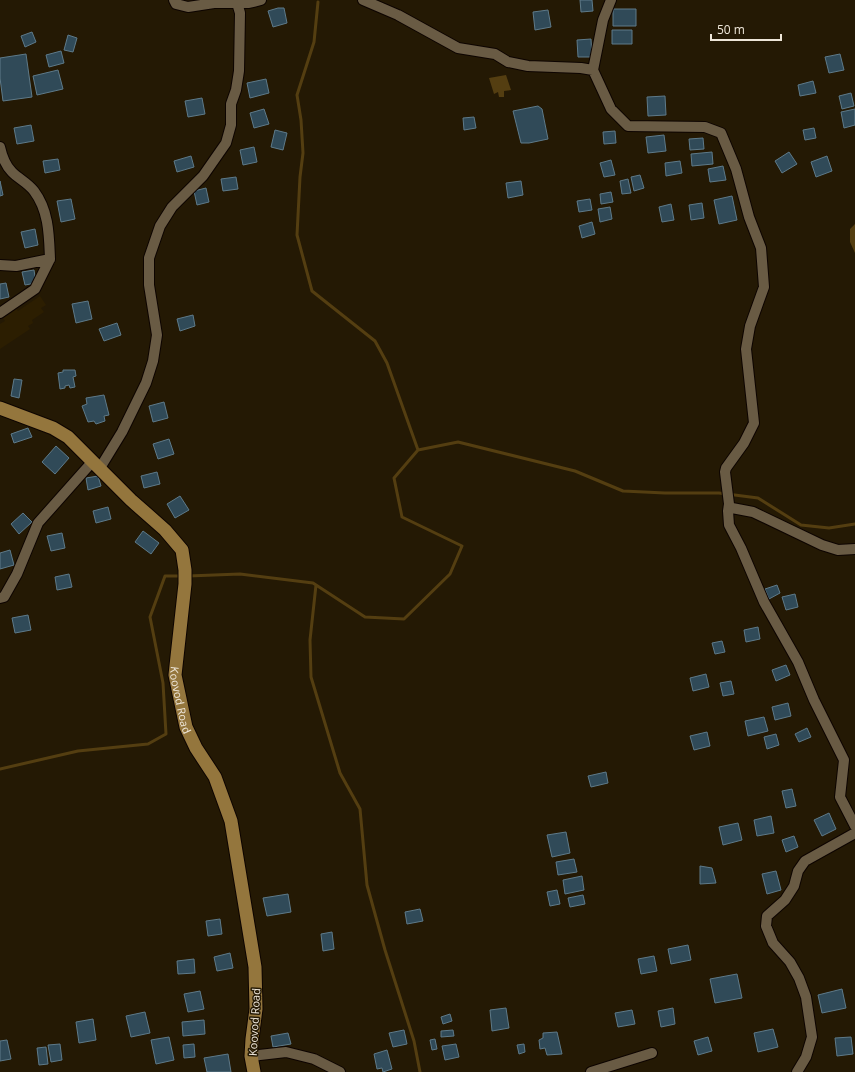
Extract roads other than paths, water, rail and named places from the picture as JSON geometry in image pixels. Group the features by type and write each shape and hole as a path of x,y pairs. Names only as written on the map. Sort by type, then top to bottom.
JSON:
{"main road":[{"name":"Koovod Road","path":"0,408 53,428 68,437 131,500 165,530 182,550 185,570 185,584 175,676 186,727 196,748 215,778 231,821 255,967 256,1009 251,1056 254,1072"}],"street":[{"path":"174,0 176,4 188,7 237,1 249,3 261,0"},
{"path":"363,0 398,16 458,48 495,54 508,62 528,66 581,68 593,70"},
{"path":"610,0 603,20 593,70 610,109 628,126 705,128 720,133 736,169 761,248 764,287 750,326 746,349 754,423 744,443 726,468 725,472 729,508 729,525 741,548 764,602 798,662 814,700 844,760 840,797 855,826"},
{"path":"0,598 4,597 17,574 38,523 96,465 122,432 146,384 153,361 157,335 149,284 149,258 160,226 172,207 203,176 226,143 231,125 231,104 236,90 239,71 240,13 237,1"},
{"path":"0,147 3,159 12,172 25,181 34,191 43,206 48,224 50,259 35,289 0,313"},
{"path":"0,265 16,266 50,259"},
{"path":"729,508 737,508 753,512 822,545 838,550 855,549"},
{"path":"797,1072 806,1058 812,1037 806,997 800,978 790,962 773,943 766,926 767,916 785,900 794,886 798,871 805,860 855,833"},
{"path":"251,1056 286,1052 314,1059 340,1072"},
{"path":"591,1072 652,1053"}],"waterway":[{"path":"318,2 314,42 297,95 301,120 303,153 300,177 297,235 312,291 375,341 387,363 418,450"},
{"path":"188,576 240,574 313,583 365,617 404,619 450,574 462,546 402,517 394,478 418,450 458,442 575,471 623,491 719,493 758,498 801,525 829,528 855,524"},
{"path":"0,769 78,751 148,744 166,734 163,683 150,617 165,576 182,576"},
{"path":"316,585 310,640 311,677 340,773 360,809 367,885 385,950 414,1041 420,1072"}]}
